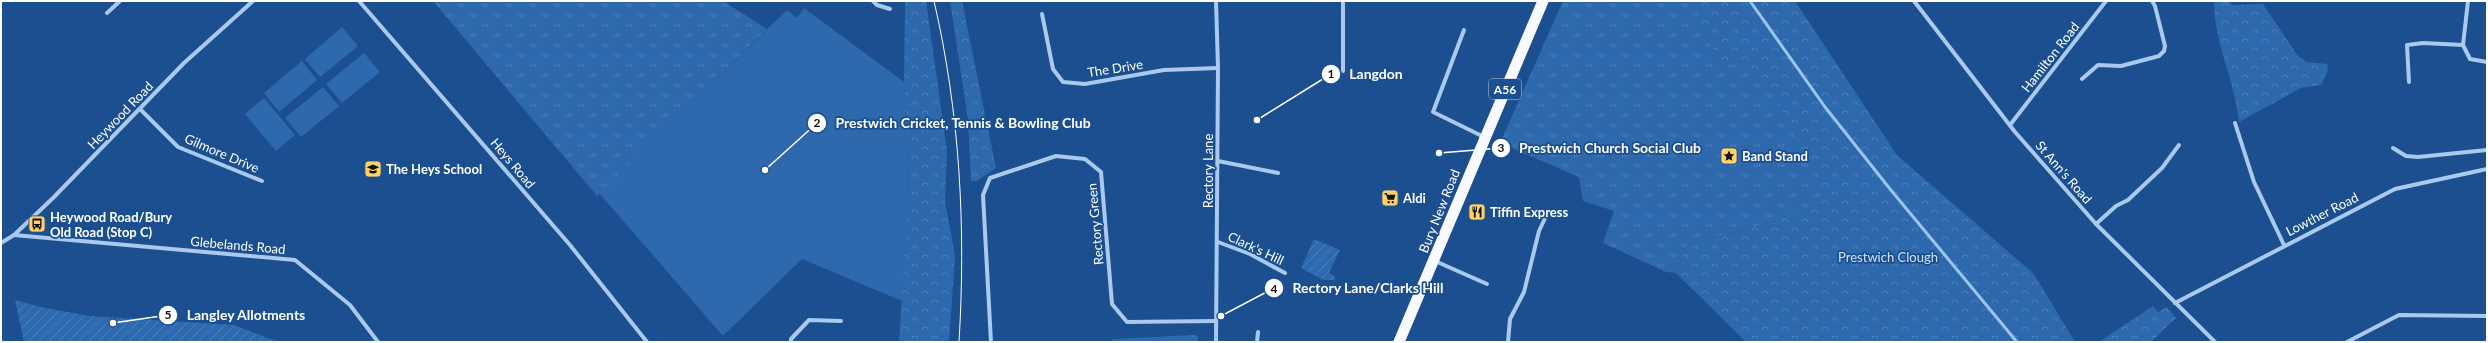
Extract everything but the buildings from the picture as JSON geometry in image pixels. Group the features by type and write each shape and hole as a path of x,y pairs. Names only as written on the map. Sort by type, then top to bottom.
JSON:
{"highway":[{"name":"Bury New Road","path":"1402,341 1484,137 1543,1"}],"street":[{"path":"107,13 120,1"},
{"name":"Heywood Road","path":"1,243 14,235 184,63 253,1"},
{"name":"Heys Road","path":"359,1 570,245 647,342"},
{"path":"872,1 877,5 890,9"},
{"name":"Rectory Lane","path":"1216,1 1218,68 1218,242 1216,342"},
{"path":"1343,1 1343,71"},
{"name":"St Ann's Road","path":"1914,1 2010,125 2096,224 2215,342"},
{"name":"Hamilton Road","path":"2010,125 2106,1"},
{"path":"2082,79 2098,65 2121,66 2159,56 2164,51 2160,26 2152,1"},
{"path":"2468,1 2463,45 2470,59 2487,62"},
{"name":"The Drive","path":"1042,14 1053,69 1063,82 1084,84 1164,70 1218,68"},
{"path":"1464,30 1433,112 1484,137"},
{"path":"2409,82 2407,45 2423,42 2463,45"},
{"name":"Gilmore Drive","path":"140,109 178,147 262,181"},
{"path":"2235,123 2254,182 2284,245"},
{"path":"2096,224 2116,206 2128,200 2162,168 2179,145"},
{"path":"2393,148 2406,156 2418,158 2487,150"},
{"name":"Rectory Green","path":"992,342 983,195 990,178 1056,156 1085,159 1101,172 1112,304 1127,322 1216,321"},
{"path":"1218,161 1278,173"},
{"name":"Lowther Road","path":"2175,303 2284,245 2395,189 2487,169"},
{"path":"1508,342 1510,319 1524,292 1539,231 1548,212"},
{"name":"Glebelands Road","path":"14,235 295,260 350,305 378,342"},
{"name":"Clark's Hill","path":"1218,242 1250,254 1285,273"},
{"path":"1435,261 1487,284"},
{"path":"2346,342 2399,315 2487,316"},
{"path":"791,342 791,339 809,320 841,321"},
{"path":"1257,342 1258,332"}],"green space":[{"path":"433,1 723,1 767,29 597,196"},
{"path":"905,1 926,1 947,151 945,201 955,256 949,342 899,342 909,181 904,82"},
{"path":"950,1 962,1 996,168 977,181 971,181 968,120"},
{"path":"1563,1 1690,1 1717,58 1766,80 1828,198 1780,220 1687,245 1676,273 1666,272 1603,243 1614,211 1583,201 1579,177 1500,143"},
{"name":"Prestwich Clough","path":"1690,1 1795,1 1897,155 2034,274 2075,342 1746,342 1676,273 1687,245 1780,220 1766,81 1717,58"},
{"path":"2214,1 2230,1 2232,5 2263,4 2298,56 2307,62 2327,64 2328,70 2321,85 2301,88 2239,122 2237,107 2217,32"},
{"path":"804,8 904,82 909,181 902,301 802,259 723,336 599,193 787,10 797,18"},
{"path":"342,27 358,46 320,77 305,59"},
{"path":"364,53 380,72 342,103 326,84"},
{"path":"302,61 317,80 279,112 264,93"},
{"path":"323,87 339,106 301,137 285,118"},
{"path":"264,98 295,135 276,151 245,114"},
{"path":"1314,239 1340,250 1329,273 1335,277 1335,280 1323,280 1301,268"},
{"path":"15,300 41,307 89,316 234,325 278,342 24,342"},
{"path":"2153,306 2158,312 2167,307 2176,318 2151,342 2099,342"},
{"path":"1195,335 1198,337 1198,342 1112,342 1112,339"}],"waterway":[{"path":"1750,1 1825,107 1890,189 2017,342"}],"tram line":[{"path":"934,1 950,86 959,171 962,256 959,342"}],"place":[{"name":"Langdon","path":"1257,120"},
{"name":"Prestwich Church Social Club","path":"1439,153"},
{"name":"Band Stand","path":"1729,156"},
{"name":"The Heys School","path":"373,169"},
{"name":"Prestwich Cricket, Tennis & Bowling Club","path":"765,170"},
{"name":"Aldi","path":"1390,198"},
{"name":"Tiffin Express","path":"1477,212"},
{"name":"Heywood Road/Bury Old Road (Stop C)","path":"37,224"},
{"name":"Rectory Lane/Clarks Hill","path":"1221,316"},
{"name":"Langley Allotments","path":"113,323"}]}
